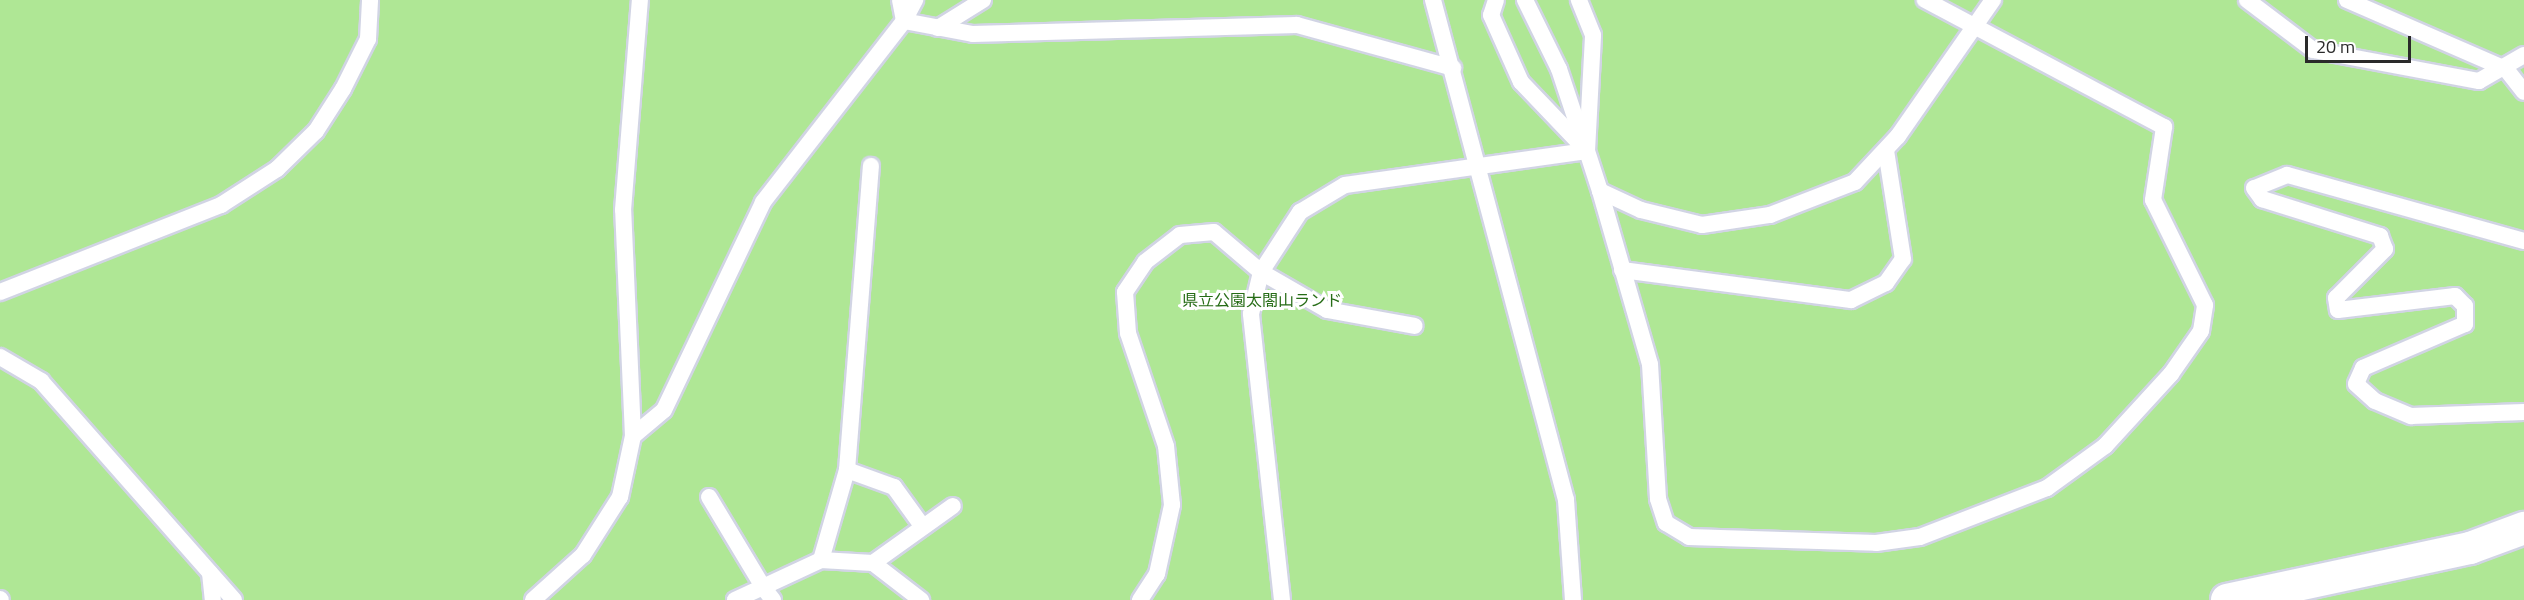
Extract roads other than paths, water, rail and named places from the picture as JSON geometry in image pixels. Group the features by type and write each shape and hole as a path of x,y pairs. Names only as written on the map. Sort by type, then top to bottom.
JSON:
{"street":[{"path":"2227,600 2470,548 2524,528"}],"lane":[{"path":"0,292 220,205 277,169 316,131 343,89 368,39 370,0"},
{"path":"532,600 583,555 620,497 633,436 623,210 640,0"},
{"path":"900,0 904,21"},
{"path":"633,436 664,410 763,202 904,21 915,0"},
{"path":"938,28 983,0"},
{"path":"1433,0 1453,68 1566,500 1573,600"},
{"path":"1496,0 1491,15 1521,82 1587,151"},
{"path":"1525,0 1559,69 1600,191 1650,363 1658,499 1666,524 1689,537 1876,543 1920,537 2047,488 2105,446 2172,374 2201,331 2205,305 2153,200 2164,127 1970,27 1925,0"},
{"path":"1579,0 1593,35 1587,151"},
{"path":"1600,191 1641,210 1713,224 1770,215 1824,198 1855,182 1886,152 1970,27 1993,0"},
{"path":"2247,0 2313,50 2479,81 2506,69 2524,55"},
{"path":"2348,0 2506,69 2524,92"},
{"path":"904,21 973,34 1297,25 1453,68"},
{"path":"1282,600 1251,315 1261,272 1300,212 1316,198 1345,185 1587,151"},
{"path":"1622,270 1851,300 1886,283 1903,259 1886,152"},
{"path":"821,560 847,470 871,166"},
{"path":"2524,241 2288,175 2254,188 2262,199 2380,236 2385,249 2336,298 2338,310 2455,296 2465,306 2465,324 2363,368 2356,384 2375,401 2411,416 2524,412"},
{"path":"1140,600 1156,574 1172,505 1166,446 1128,333 1125,292 1145,262 1180,235 1214,232 1261,272 1328,310 1415,326"},
{"path":"0,357 41,381 234,600"},
{"path":"847,470 894,487 923,527"},
{"path":"709,497 768,594"},
{"path":"873,563 953,506"},
{"path":"735,600 768,594 821,560 873,563 921,600"},
{"path":"210,573 213,600"}],"park label":[{"name":"県立公園太閤山ランド","path":"1262,300"}]}
